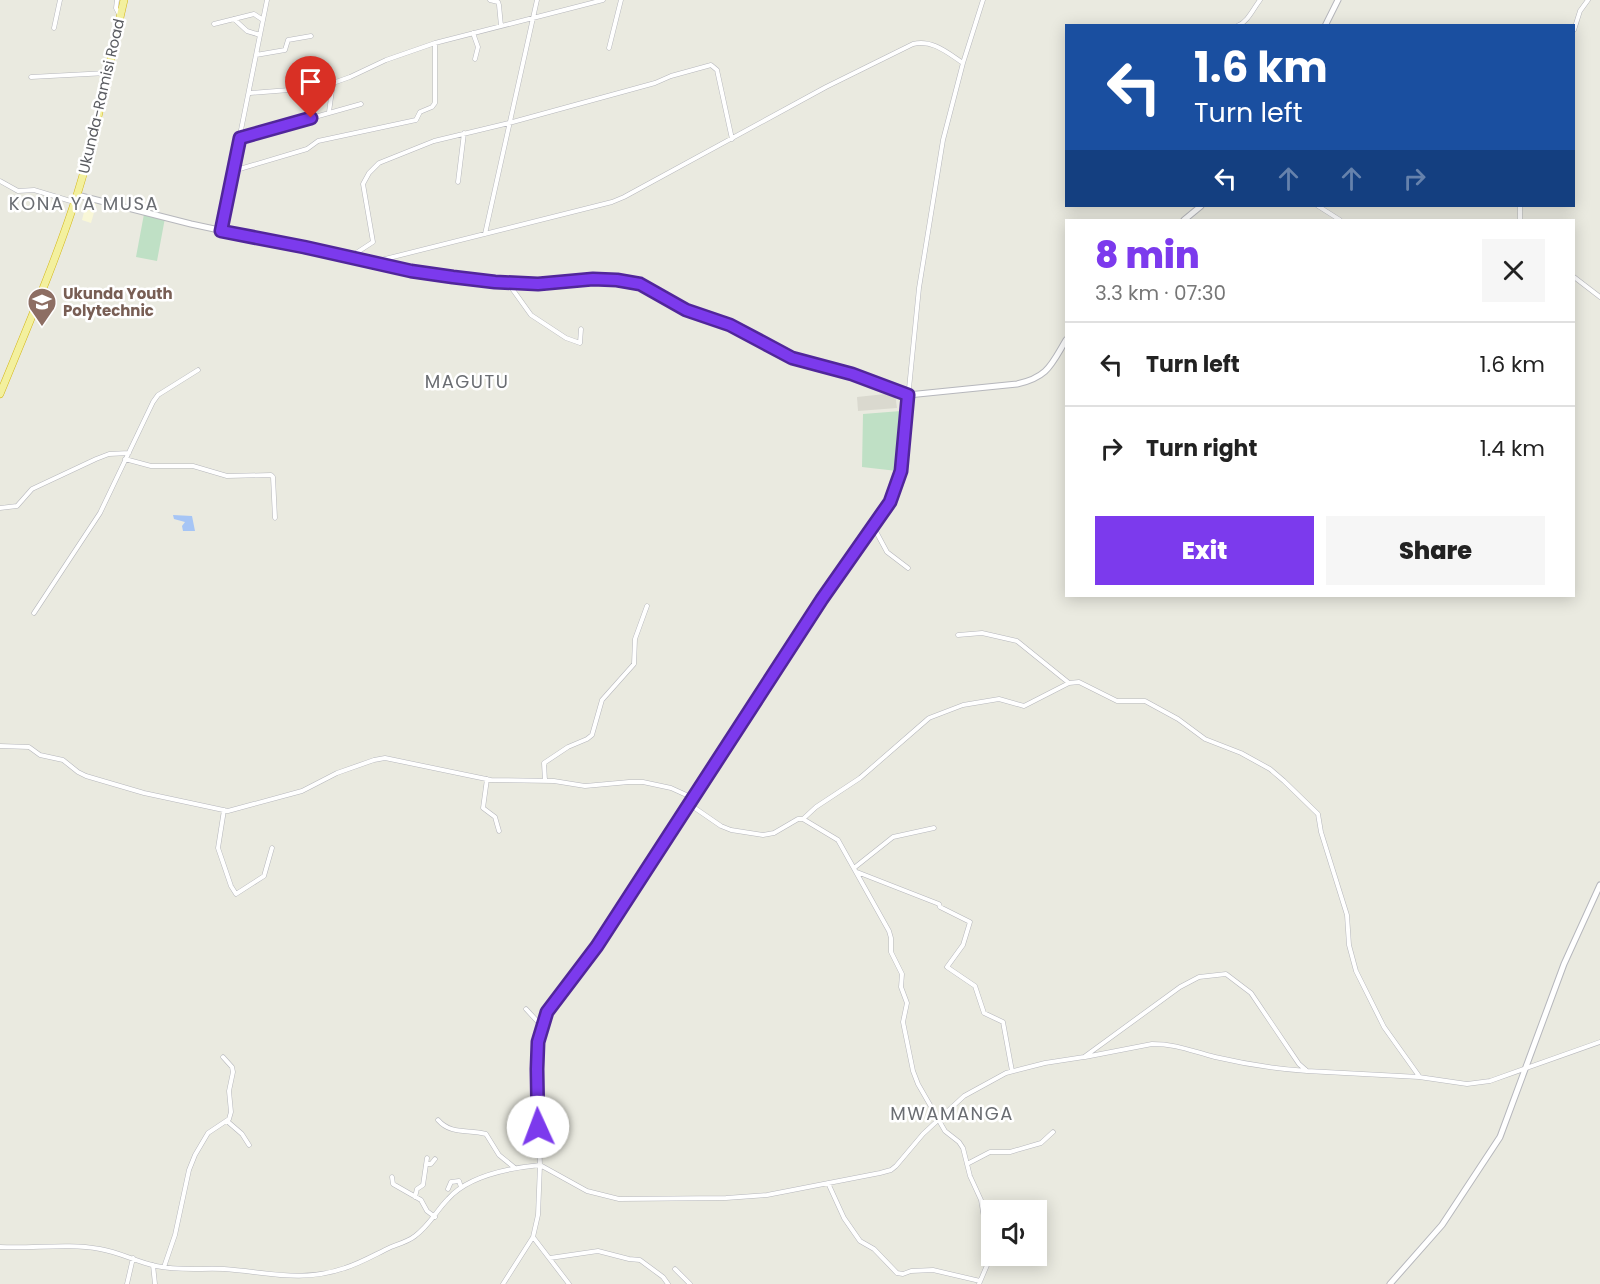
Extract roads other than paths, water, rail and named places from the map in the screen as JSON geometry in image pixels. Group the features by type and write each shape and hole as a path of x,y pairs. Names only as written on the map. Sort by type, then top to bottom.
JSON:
{"highway":[{"name":"Ukunda-Ramisi Road","path":"0,394 50,274 76,199 124,0"}],"street":[{"path":"54,28 60,0"},
{"path":"117,0 116,8 120,17"},
{"path":"221,231 267,0"},
{"path":"490,0 498,2 501,26"},
{"path":"485,234 537,0"},
{"path":"250,93 302,89 333,83 386,60 435,43 603,0"},
{"path":"609,48 621,0"},
{"path":"503,1284 533,1237 538,1215 540,1166 538,1042 547,1012 597,946 816,609 890,502 900,479 919,288 943,140 963,63 983,0"},
{"path":"1241,24 1260,0"},
{"path":"1326,24 1338,0"},
{"path":"1575,27 1580,11 1588,0"},
{"path":"214,24 255,14 263,21"},
{"path":"234,19 244,30 260,35"},
{"path":"473,33 478,47 475,59"},
{"path":"256,55 285,50 288,40 311,36"},
{"path":"373,262 612,202 826,87 913,44 922,42 945,50 963,63"},
{"path":"233,171 307,149 318,141 416,120 420,112 432,107 435,103 435,43"},
{"path":"350,257 373,242 363,184 374,166 418,146 655,83 711,65 717,70 732,139"},
{"path":"30,77 108,73"},
{"path":"329,112 333,83"},
{"path":"240,138 360,104"},
{"path":"458,182 464,133"},
{"path":"0,181 18,191 34,190 411,271 507,282 554,284 593,279 640,284 686,310 730,325 792,358 852,374 908,395 1032,381 1041,376 1050,366 1065,342"},
{"path":"1185,219 1200,207"},
{"path":"1320,207 1338,219"},
{"path":"1575,278 1600,297"},
{"path":"507,282 531,315 566,338 580,343 581,329"},
{"path":"34,613 100,513 153,402 158,395 198,370"},
{"path":"0,508 17,506 32,489 67,475 96,459 109,454 130,453"},
{"path":"125,459 152,466 193,466 227,476 270,475 273,477 275,518"},
{"path":"873,526 887,552 908,568"},
{"path":"545,781 544,763 592,735 602,700 634,664 635,639 647,606"},
{"path":"958,635 982,633 1017,641 1069,683"},
{"path":"689,804 721,826 731,830 763,835 774,833 794,820 802,819 860,778 928,718 963,705 999,699 1023,706 1069,683 1079,682 1117,701 1144,702 1174,717 1210,742 1236,750 1270,770 1315,810 1320,817 1321,832 1347,915 1349,945 1356,971 1386,1031 1419,1077"},
{"path":"0,747 25,746 40,755 63,760 86,776 144,793 224,810 236,810 302,791 337,773 385,758 487,779 545,781 585,786 643,782 672,788 693,798"},
{"path":"487,779 483,808 495,817 499,831"},
{"path":"224,810 218,848 236,894 264,876 272,848"},
{"path":"802,819 834,836 889,931 892,942 891,952 902,974 902,992 908,1003 903,1022 918,1084 945,1131 959,1142 981,1200 990,1254 980,1282 933,1270 899,1274 874,1250 860,1241 844,1218 828,1183"},
{"path":"855,870 892,837 934,828"},
{"path":"855,870 939,904 940,907 970,922 963,945 947,967 975,986 984,1013 1003,1022 1012,1071"},
{"path":"1390,1284 1442,1225 1503,1132 1567,957 1600,885"},
{"path":"1084,1057 1180,987 1199,977 1226,974 1251,993 1299,1064 1307,1071"},
{"path":"526,1009 538,1022 544,1021"},
{"path":"0,1247 58,1245 99,1249 164,1267 225,1269 289,1277 324,1273 345,1268 415,1236 430,1224 448,1199 461,1187 473,1180 516,1168 540,1166 587,1191 619,1199 767,1195 891,1170 923,1134 964,1096 1012,1071 1045,1063 1163,1044 1184,1047 1231,1060 1307,1071 1419,1077 1467,1084 1490,1081 1600,1042"},
{"path":"164,1267 175,1235 189,1170 195,1155 208,1133 227,1121 231,1112 229,1091 233,1072 232,1066 223,1057"},
{"path":"438,1120 445,1127 457,1131 486,1134 499,1155 516,1168"},
{"path":"227,1121 242,1134 249,1145"},
{"path":"967,1164 990,1152 1010,1152 1041,1143 1053,1132"},
{"path":"415,1197 417,1189 423,1185 427,1161 431,1164 435,1159"},
{"path":"392,1177 393,1184 421,1200 427,1211 435,1217"},
{"path":"448,1189 450,1182 459,1181 461,1187"},
{"path":"533,1237 569,1284"},
{"path":"550,1258 598,1251 640,1260 663,1277 668,1284"},
{"path":"127,1284 133,1258"},
{"path":"153,1265 155,1284"},
{"path":"675,1269 690,1284"}],"water":[{"path":"173,515 192,516 195,531 183,531 182,526 185,522 174,519"}],"place":[{"name":"Ukunda Youth Polytechnic","path":"42,328"}],"district":[{"name":"KONA YA MUSA","path":"84,203"},
{"name":"MAGUTU","path":"467,381"},
{"name":"MWAMANGA","path":"952,1113"}]}
